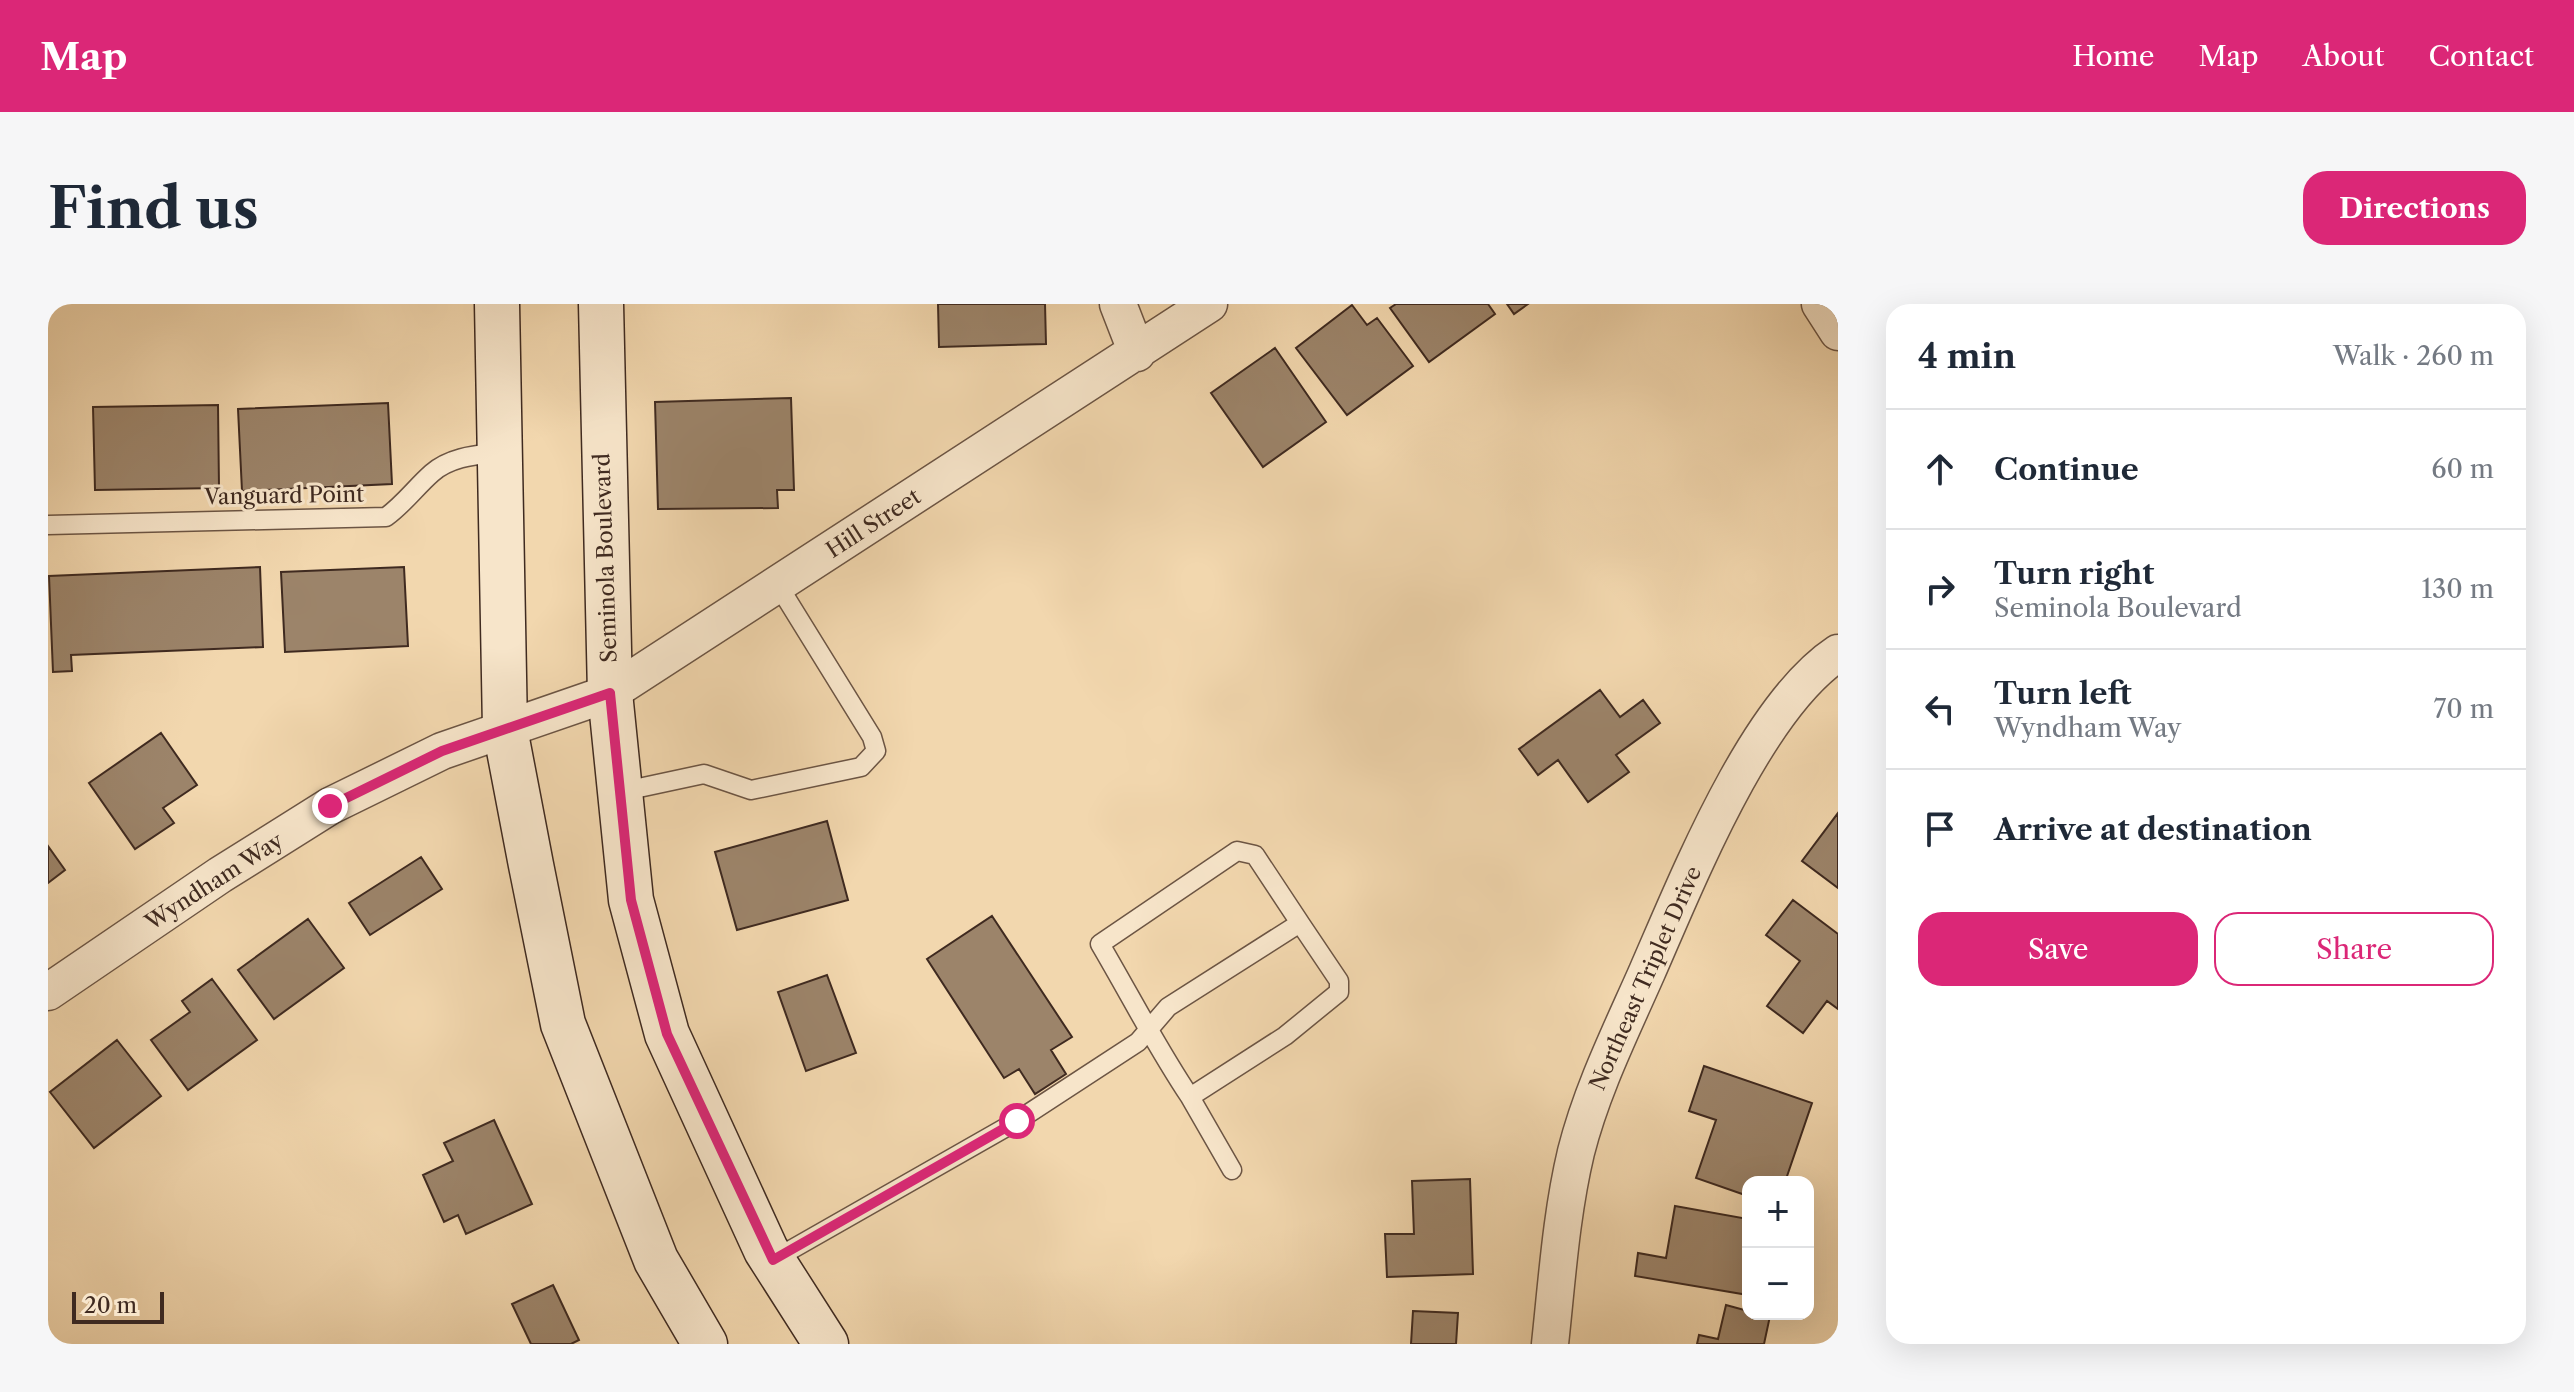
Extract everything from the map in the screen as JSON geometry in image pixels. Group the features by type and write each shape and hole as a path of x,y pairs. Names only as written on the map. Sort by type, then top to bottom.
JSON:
{"main road":[{"path":"497,304 505,729 563,1024 656,1260 705,1344"},
{"name":"Seminola Boulevard","path":"601,304 610,693 631,900 667,1034 773,1260 826,1344"}],"street":[{"path":"1118,304 1137,353"},
{"name":"Hill Street","path":"610,693 1209,304"},
{"path":"1820,304 1838,332"},
{"name":"Northeast Triplet Drive","path":"1550,1344 1564,1222 1576,1153 1595,1090 1693,867 1737,778 1807,680 1838,653"},
{"name":"Wyndham Way","path":"48,992 220,875 330,806 442,751 610,693"}],"lane":[{"name":"Vanguard Point","path":"48,525 386,517 402,506 434,470 464,456 499,452"},
{"path":"620,792 704,774 751,790 861,767 869,762 876,751 872,737 778,585"},
{"path":"1190,1097 1285,1036 1339,992 1339,981 1255,855 1237,851 1100,944 1232,1170"},
{"path":"773,1260 1017,1121 1138,1042 1168,1007 1300,923"}],"building":[{"path":"938,304 1045,304 1046,344 939,347"},
{"path":"1396,304 1488,304 1495,314 1429,362 1390,308"},
{"path":"1507,304 1528,304 1514,314"},
{"path":"1352,305 1367,325 1377,318 1413,366 1347,415 1296,348"},
{"path":"1275,348 1326,422 1263,467 1211,393"},
{"path":"791,398 794,490 777,490 778,508 658,509 655,402"},
{"path":"388,403 392,484 242,491 238,409"},
{"path":"218,405 219,488 95,490 93,407"},
{"path":"260,567 263,647 71,655 72,671 53,672 49,576"},
{"path":"404,567 408,646 285,652 281,572"},
{"path":"1600,690 1620,717 1643,700 1660,723 1616,755 1629,772 1588,802 1558,760 1538,775 1519,749"},
{"path":"161,733 197,785 163,808 174,823 135,849 89,783"},
{"path":"1838,813 1838,888 1802,861"},
{"path":"827,821 848,900 737,930 715,852"},
{"path":"48,846 65,870 48,883"},
{"path":"421,857 442,889 370,935 349,903"},
{"path":"1793,900 1838,934 1838,1009 1827,1001 1803,1033 1767,1006 1800,961 1766,935"},
{"path":"992,916 1072,1037 1051,1050 1066,1074 1035,1094 1019,1069 1004,1078 927,959"},
{"path":"308,919 344,968 274,1019 238,970"},
{"path":"827,975 856,1053 806,1071 778,992"},
{"path":"212,979 257,1040 188,1090 151,1040 190,1012 182,1001"},
{"path":"117,1040 161,1096 94,1148 50,1092"},
{"path":"1704,1066 1812,1103 1787,1176 1742,1176 1742,1194 1696,1178 1716,1120 1689,1111"},
{"path":"494,1120 532,1204 466,1234 458,1215 444,1222 423,1175 453,1161 444,1143"},
{"path":"1470,1179 1473,1274 1387,1277 1385,1234 1414,1234 1412,1181"},
{"path":"1675,1206 1742,1218 1742,1294 1635,1276 1638,1253 1666,1258"},
{"path":"553,1285 579,1340 571,1344 531,1344 512,1304"},
{"path":"1726,1305 1742,1309 1742,1320 1769,1320 1764,1344 1697,1344 1699,1335 1718,1339"},
{"path":"1413,1311 1458,1313 1456,1344 1411,1344"}],"route":[{"path":"330,806 442,751 610,693 631,900 667,1034 773,1260 1017,1121"}]}
